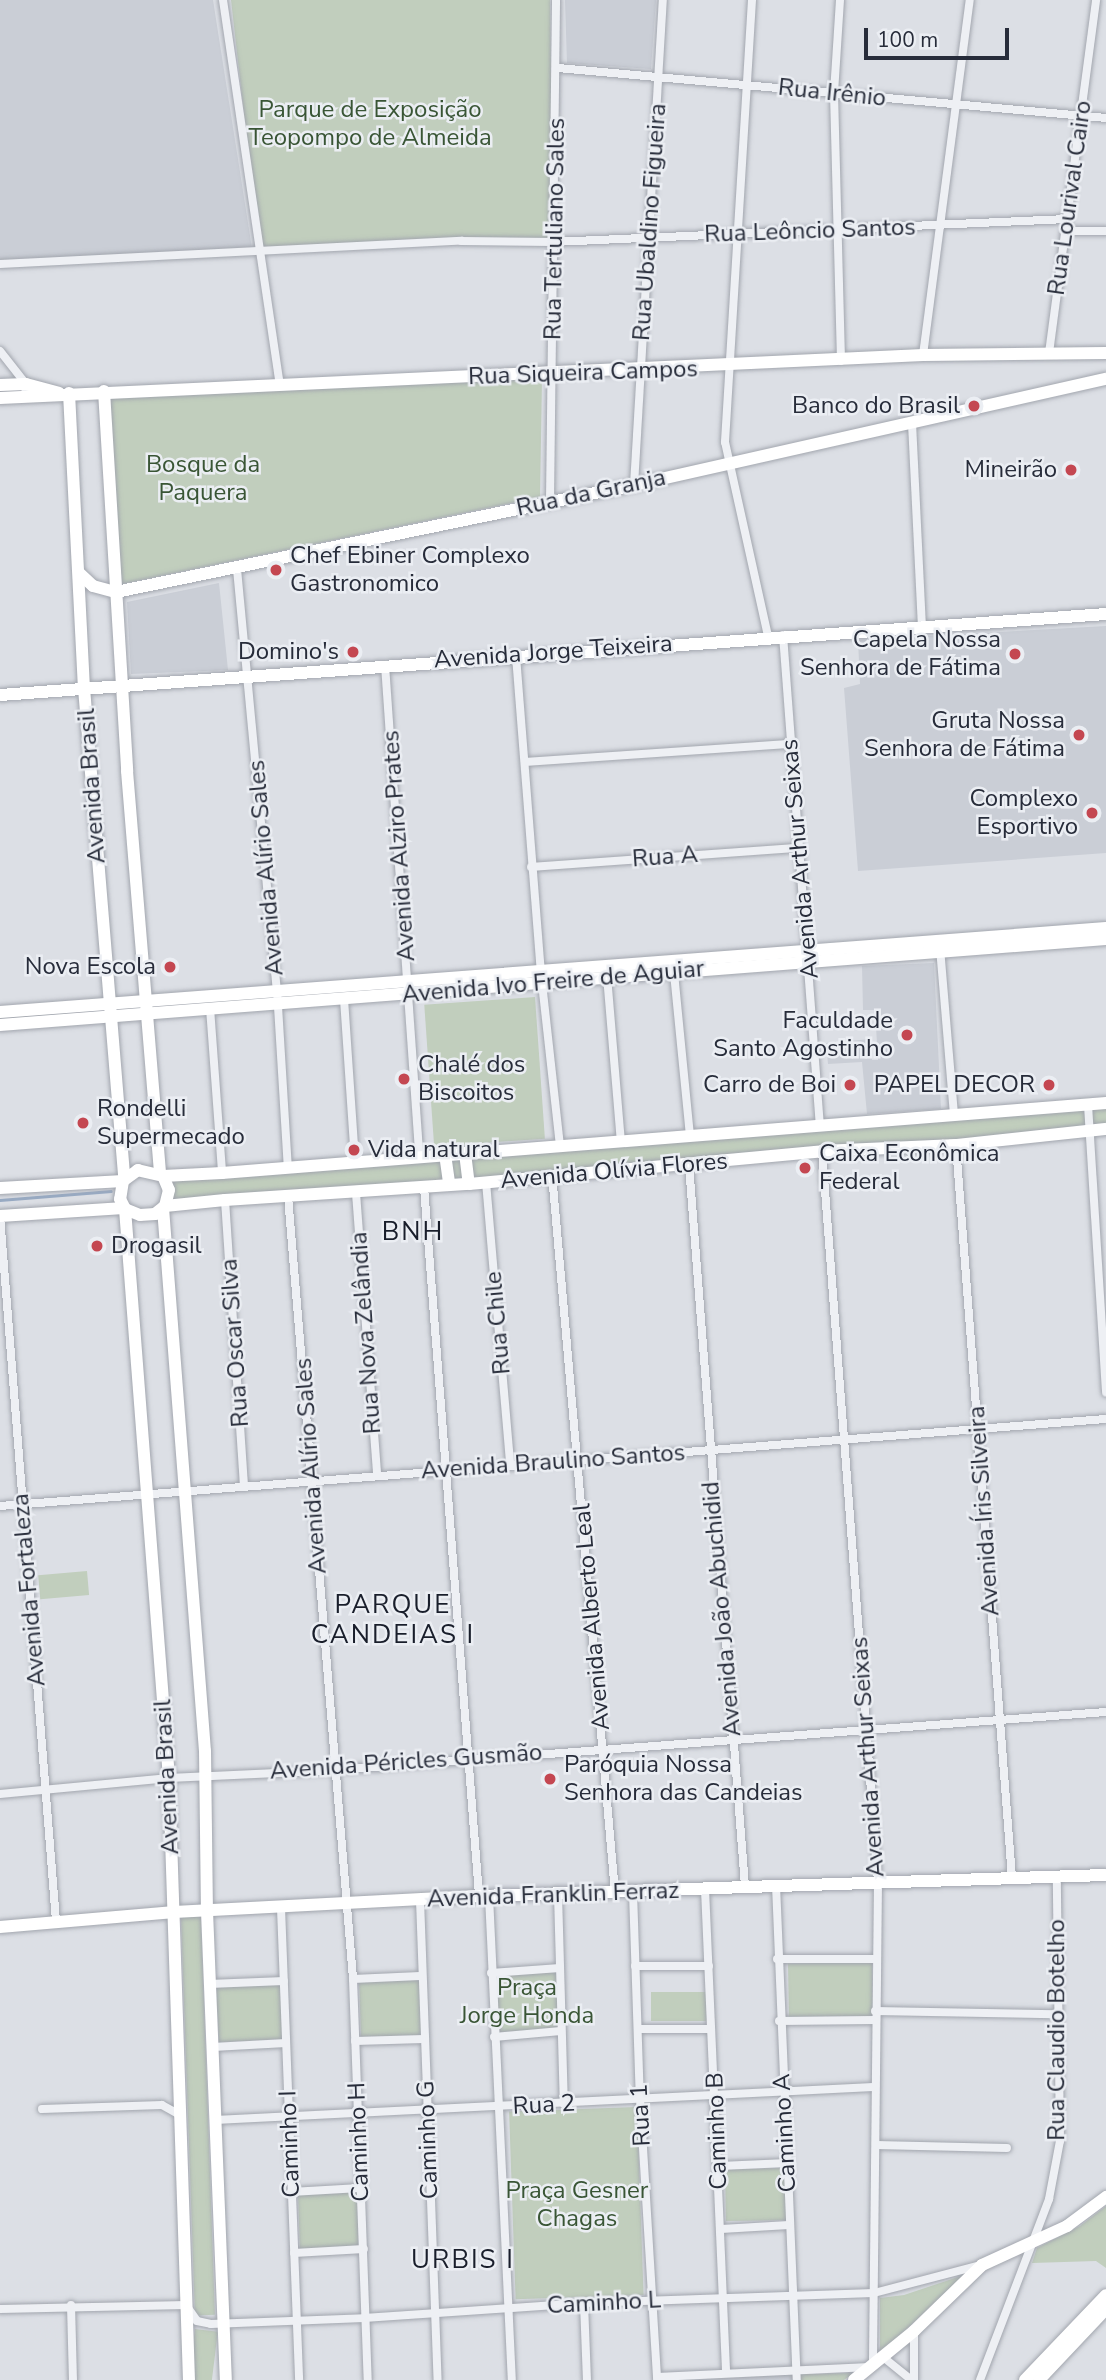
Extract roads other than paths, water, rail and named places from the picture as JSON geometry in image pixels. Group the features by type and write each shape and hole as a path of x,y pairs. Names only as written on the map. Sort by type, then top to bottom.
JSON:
{"street":[{"path":"223,0 280,384"},
{"name":"Rua Tertuliano Sales","path":"550,501 558,68 555,0"},
{"name":"Rua Ubaldino Figueira","path":"634,485 663,0"},
{"path":"752,0 725,418 728,464 768,636"},
{"path":"840,0 834,93 841,361"},
{"path":"923,355 970,0"},
{"name":"Rua Lourival Cairo","path":"1049,353 1096,0"},
{"name":"Rua Irênio","path":"558,68 1106,118"},
{"name":"Rua Leôncio Santos","path":"0,264 461,241 553,242 1067,219"},
{"path":"1066,231 1106,231"},
{"path":"0,351 25,391"},
{"name":"Rua Siqueira Campos","path":"0,385 25,391 64,393 640,371 923,355 1106,353"},
{"name":"Rua da Granja","path":"116,592 634,485 1106,379"},
{"path":"0,385 2,398"},
{"name":"Rua Siqueira Campos","path":"2,398 25,391"},
{"name":"Avenida Brasil","path":"104,391 147,1007 162,1175 169,1190 164,1207 187,1489 206,1775 206,1911 226,2380"},
{"name":"Avenida Brasil","path":"64,393 79,573 84,688 125,1179 120,1199 125,1208 169,1778 188,2380"},
{"path":"912,423 922,626"},
{"name":"Avenida Alírio Sales","path":"237,569 277,997 288,1168"},
{"path":"79,573 93,586 116,592"},
{"name":"Avenida Jorge Teixeira","path":"0,695 385,664 1106,614"},
{"name":"Avenida Arthur Seixas","path":"783,635 820,1125"},
{"path":"516,656 531,867 560,1147"},
{"name":"Avenida Alziro Prates","path":"385,664 419,1154"},
{"path":"525,762 790,744"},
{"name":"Rua A","path":"531,867 798,848"},
{"name":"Avenida Ivo Freire de Aguiar","path":"1065,937 1106,928"},
{"name":"Avenida Ivo Freire de Aguiar","path":"0,1025 147,1007 1065,937 1106,939"},
{"path":"940,947 954,1115"},
{"name":"Avenida Ivo Freire de Aguiar","path":"542,977 674,973 808,956"},
{"path":"674,973 690,1135"},
{"path":"607,976 621,1142"},
{"name":"Avenida Ivo Freire de Aguiar","path":"147,1007 210,1008 277,997 344,999 409,987"},
{"path":"344,999 355,1160"},
{"path":"210,1008 222,1173"},
{"name":"Avenida Ivo Freire de Aguiar","path":"0,1012 109,1010"},
{"name":"Avenida Olívia Flores","path":"0,1188 125,1179 138,1170 162,1175 222,1173 419,1154 560,1147 1106,1103"},
{"path":"1088,1105 1106,1392"},
{"name":"Avenida Olívia Flores","path":"0,1216 125,1208 140,1215 164,1207 225,1200 469,1184 552,1174 689,1165 821,1151 956,1145 1106,1129"},
{"name":"Avenida Íris Silveira","path":"956,1145 1012,1878"},
{"name":"Avenida Arthur Seixas","path":"821,1151 878,1882 873,2087 876,2145 875,2363"},
{"path":"465,1153 469,1184"},
{"path":"445,1154 449,1184"},
{"name":"Avenida João Abuchidid","path":"689,1165 745,1886"},
{"name":"Avenida Alberto Leal","path":"552,1174 615,1892"},
{"name":"Rua Chile","path":"486,1182 510,1464"},
{"path":"424,1187 469,1759 491,1973 512,2380"},
{"name":"Rua Nova Zelândia","path":"356,1193 377,1473"},
{"name":"Avenida Alírio Sales","path":"288,1196 303,1336 310,1481 345,1903"},
{"name":"Rua Oscar Silva","path":"225,1200 244,1485"},
{"name":"Avenida Fortaleza","path":"0,1216 44,1790 57,1922"},
{"name":"Avenida Braulino Santos","path":"0,1506 310,1481 377,1473 977,1432 1106,1419"},
{"name":"Avenida Péricles Gusmão","path":"0,1794 206,1775 336,1770 1106,1712"},
{"name":"Avenida Franklin Ferraz","path":"0,1927 174,1912 484,1896 1106,1875"},
{"name":"Rua Claudio Botelho","path":"980,2380 1049,2199 1060,2141 1055,2014 1057,1877"},
{"name":"Caminho A","path":"776,1885 779,2021 797,2375"},
{"name":"Caminho B","path":"705,1889 711,2029 718,2093 726,2373"},
{"name":"Rua 1","path":"633,1892 640,2099 657,2379"},
{"path":"558,1894 564,2104"},
{"name":"Caminho G","path":"420,1900 420,1976 438,2380"},
{"name":"Caminho H","path":"345,1903 353,1979 368,2380"},
{"name":"Caminho I","path":"281,1908 299,2380"},
{"path":"777,1959 876,1959"},
{"path":"635,1966 709,1966"},
{"path":"491,1973 560,1968"},
{"path":"353,1979 420,1976"},
{"path":"209,1984 284,1981"},
{"path":"779,2021 875,2015 1055,2014"},
{"path":"638,2029 711,2029"},
{"path":"495,2037 561,2031"},
{"path":"355,2041 424,2039"},
{"path":"213,2047 286,2043"},
{"name":"Rua 2","path":"215,2120 357,2115 718,2093 783,2093 873,2087"},
{"path":"162,2105 179,2090"},
{"path":"42,2109 162,2105 180,2115"},
{"path":"876,2145 1007,2148"},
{"path":"720,2166 787,2164"},
{"path":"291,2192 360,2188"},
{"path":"855,2380 914,2331 982,2265 1031,2245 1067,2226 1106,2197"},
{"path":"721,2229 789,2225"},
{"path":"294,2253 364,2249"},
{"name":"Caminho L","path":"186,2305 197,2321 223,2323 434,2315 584,2303 874,2293 982,2265"},
{"path":"1025,2380 1106,2295"},
{"path":"584,2303 587,2380"},
{"path":"0,2309 71,2305 186,2305"},
{"path":"71,2305 74,2380"},
{"path":"1039,2380 1106,2309"},
{"path":"657,2379 726,2373 797,2375 875,2363 912,2380 914,2331"}],"waterway":[{"path":"0,1200 111,1191"}],"place":[{"name":"Banco do Brasil","path":"974,406"},
{"name":"Mineirão","path":"1071,470"},
{"name":"Chef Ebiner Complexo Gastronomico","path":"276,570"},
{"name":"Domino's","path":"353,652"},
{"name":"Capela Nossa Senhora de Fátima","path":"1015,654"},
{"name":"Gruta Nossa Senhora de Fátima","path":"1079,735"},
{"name":"Complexo Esportivo","path":"1092,813"},
{"name":"Nova Escola","path":"170,967"},
{"name":"Faculdade Santo Agostinho","path":"907,1035"},
{"name":"Chalé dos Biscoitos","path":"404,1079"},
{"name":"Carro de Boi","path":"850,1085"},
{"name":"PAPEL DECOR","path":"1049,1085"},
{"name":"Rondelli Supermecado","path":"83,1123"},
{"name":"Vida natural","path":"354,1150"},
{"name":"Caixa Econômica Federal","path":"805,1168"},
{"name":"Drogasil","path":"97,1246"},
{"name":"Paróquia Nossa Senhora das Candeias","path":"550,1779"}],"district":[{"name":"BNH","path":"413,1232"},
{"name":"PARQUE CANDEIAS I","path":"393,1620"},
{"name":"URBIS I","path":"463,2260"}],"park label":[{"name":"Parque de Exposição Teopompo de Almeida","path":"370,124"},
{"name":"Bosque da Paquera","path":"203,479"},
{"name":"Praça Jorge Honda","path":"527,2002"},
{"name":"Praça Gesner Chagas","path":"577,2205"}]}
